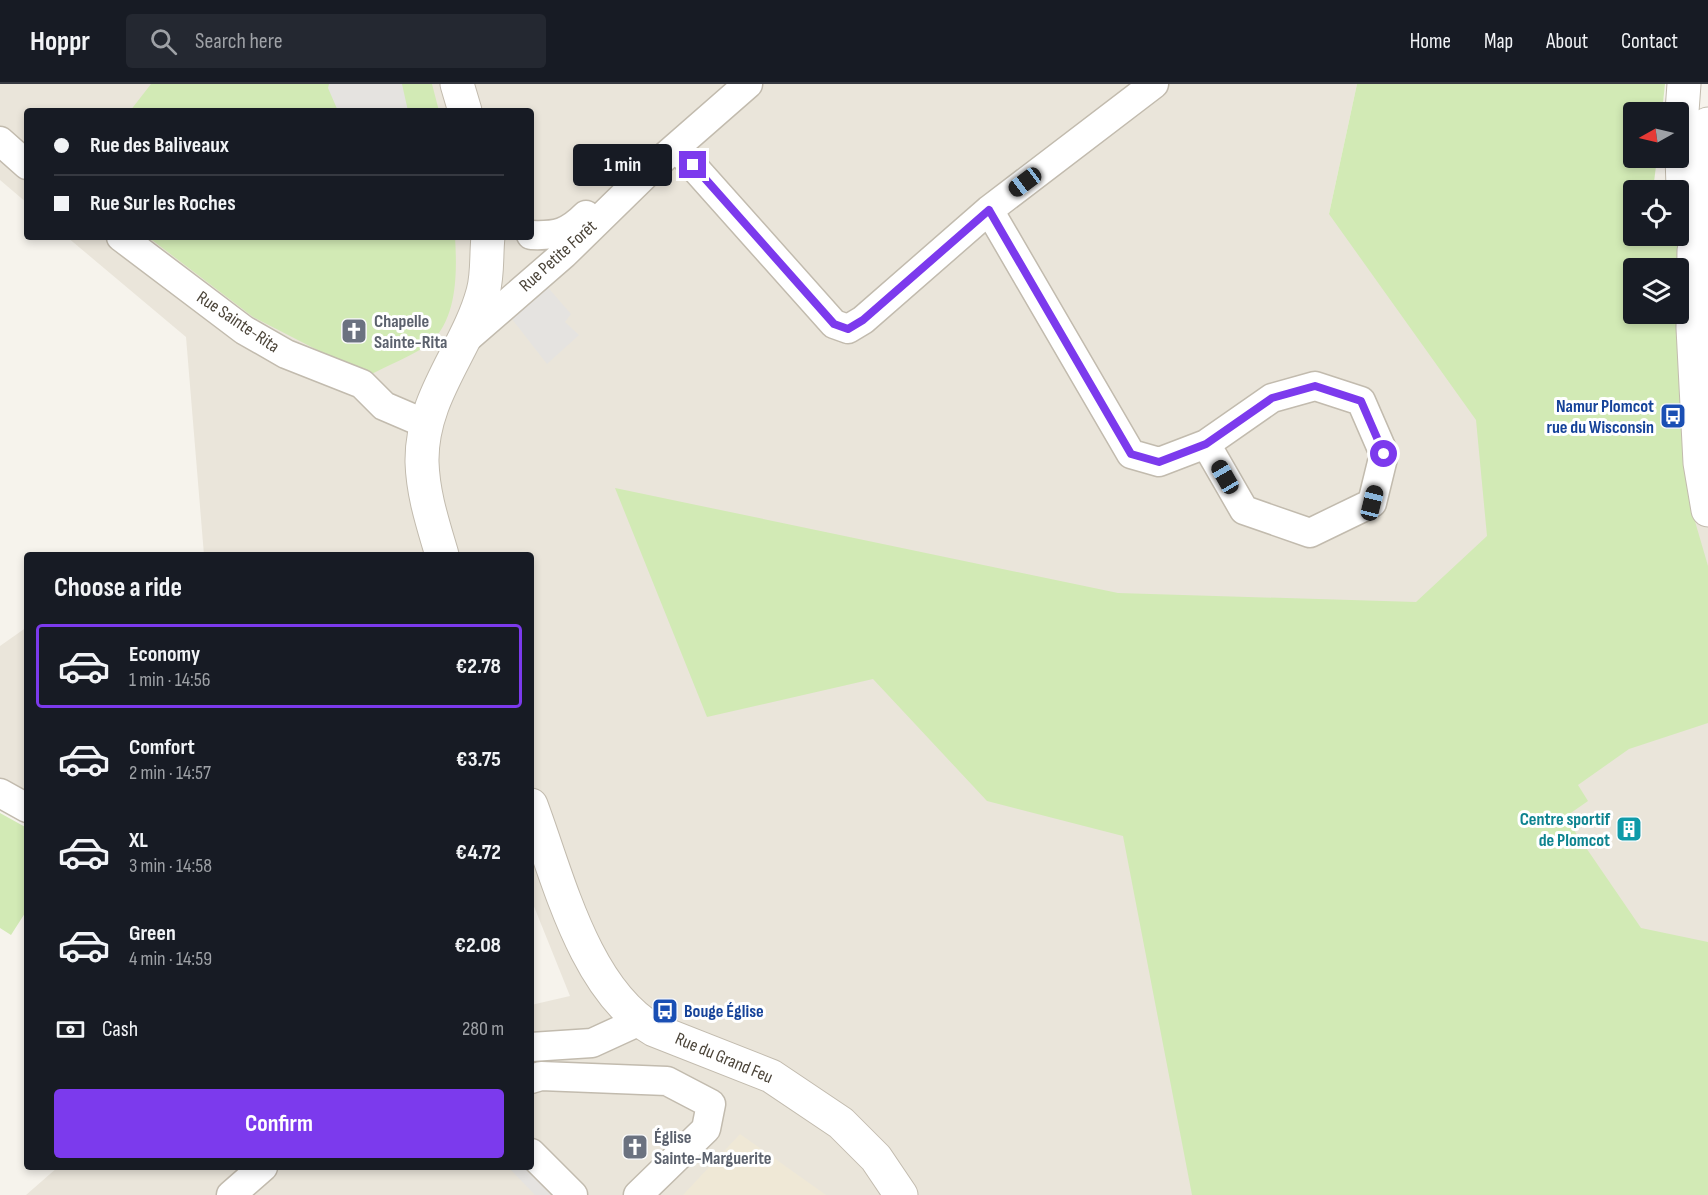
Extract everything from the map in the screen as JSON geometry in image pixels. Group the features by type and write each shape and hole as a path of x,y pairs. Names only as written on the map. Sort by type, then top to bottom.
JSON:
{"street":[{"path":"458,84 464,108"},
{"name":"Rue Petite Forêt","path":"462,342 564,254 652,168 748,84"},
{"path":"677,148 834,324 848,329 863,320 989,210 1154,84"},
{"path":"1684,84 1681,125 1684,223 1694,251"},
{"path":"1708,124 1702,213 1694,251 1693,328 1700,463 1708,510"},
{"path":"0,141 24,162"},
{"name":"Rue Petite Forêt","path":"534,235 550,236 572,229 627,174 652,168"},
{"path":"989,210 1131,454 1159,462 1206,444 1272,398 1315,386 1361,401 1384,454 1372,503 1310,533 1244,510 1206,444"},
{"name":"Rue Sainte-Rita","path":"125,240 244,330 286,354 362,384 384,406 426,424"},
{"path":"441,552 424,496 422,460 426,424 441,379 462,342 483,291 488,240"},
{"path":"0,793 24,806"},
{"name":"Rue du Grand Feu","path":"534,813 573,920 603,981 640,1021 654,1029 771,1076 841,1123 876,1158 901,1195"},
{"path":"534,1047 592,1043 640,1021"},
{"path":"534,1078 540,1076 667,1081 711,1104 706,1129 638,1195"},
{"path":"534,1156 573,1195"},
{"path":"231,1195 260,1170"}],"shaded area":[{"path":"0,84 1357,84 1329,214 1708,412 1708,1195 26,1195 55,1170 534,1170 534,1004 570,996 534,906 534,552 204,552 186,337 71,240 534,240 534,108 24,108 24,200 0,180"},
{"path":"329,84 402,84 407,108 337,108 328,88"},
{"path":"544,283 571,314 565,322 579,335 547,364 508,314"},
{"path":"24,629 24,818 0,805 0,646"},
{"path":"740,1134 826,1195 683,1195"},
{"path":"511,1170 534,1170 559,1195 535,1195"}],"green space":[{"path":"151,84 432,84 438,108 132,108"},
{"path":"1357,84 1665,84 1663,102 1623,102 1623,168 1656,168 1654,180 1623,180 1623,246 1679,246 1679,258 1623,258 1623,324 1680,324 1680,381 1692,511 1708,566 1708,723 1629,749 1578,785 1588,801 1565,817 1641,928 1708,942 1708,1195 1192,1195 1123,836 987,801 873,679 707,717 615,488 1118,593 1416,602 1487,536 1476,420 1329,214"},
{"path":"152,240 455,240 454,293 446,321 439,333 424,347 368,376 253,317"},
{"path":"0,813 24,826 24,915 11,935 0,928"}],"place":[{"name":"Chapelle Sainte-Rita","path":"354,331"},
{"name":"Namur Plomcot rue du Wisconsin","path":"1673,416"},
{"name":"Centre sportif de Plomcot","path":"1629,829"},
{"name":"Bouge Église","path":"665,1011"},
{"name":"Église Sainte-Marguerite","path":"635,1147"}],"route":[{"path":"693,165 834,324 848,329 863,320 989,210 1131,454 1159,462 1206,444 1272,398 1315,386 1361,401 1384,454"}]}
